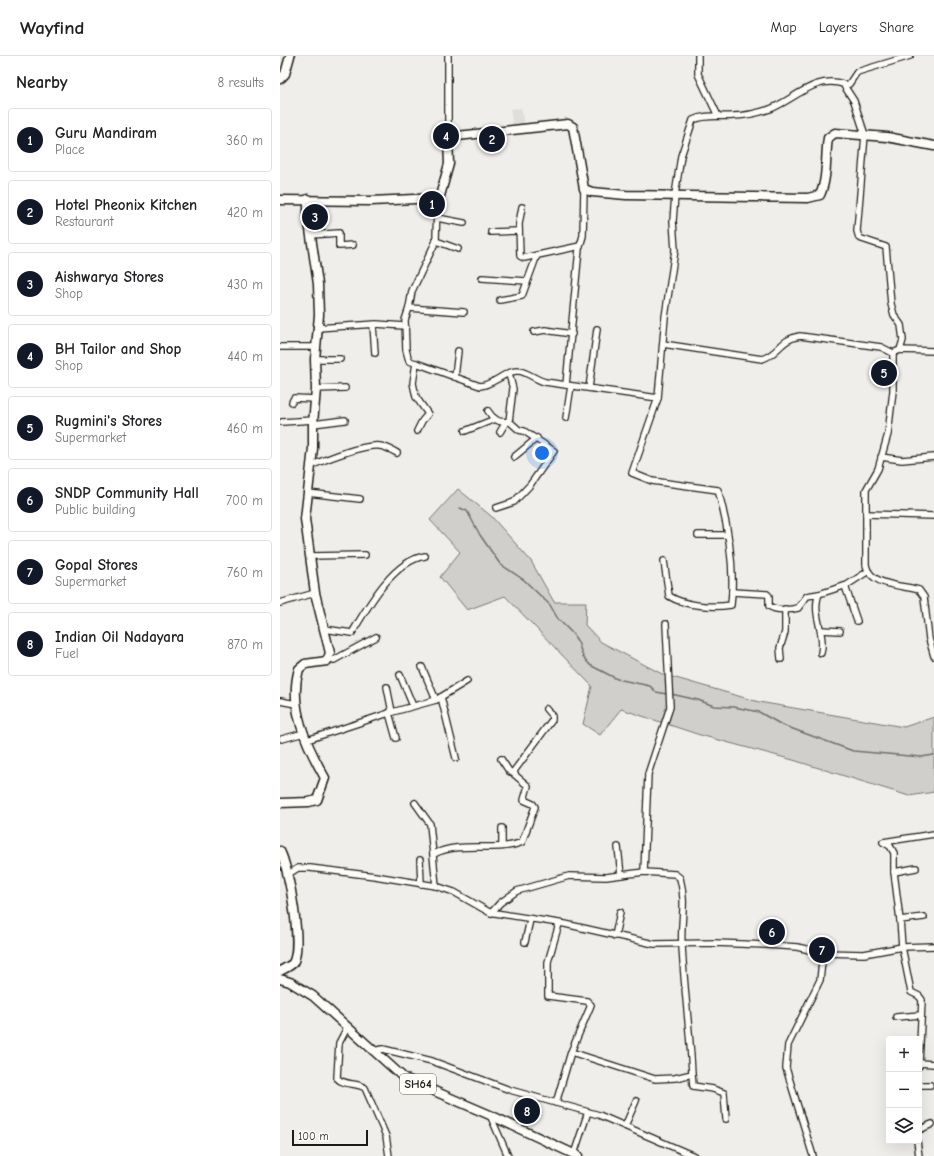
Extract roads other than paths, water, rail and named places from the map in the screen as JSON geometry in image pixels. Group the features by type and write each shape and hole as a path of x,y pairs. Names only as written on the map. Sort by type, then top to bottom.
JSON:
{"main road":[{"path":"280,79 284,74 290,56"},
{"path":"280,200 308,199 371,201 436,198 440,196 449,164 448,137 568,124 573,127 584,189 592,192 626,195 808,198 820,195 824,186 828,138 836,133 887,137 934,146"},
{"path":"280,803 309,802 317,800 325,778 312,755 305,737 296,704 296,684 299,669 305,664 327,661 330,653 315,593 305,519 313,448 313,422 316,389 315,359 319,315 318,284 311,235 308,199"},
{"path":"280,851 285,860 288,874 294,916 295,948 292,964 280,971"},
{"name":"SH64","path":"280,979 290,982 313,996 372,1051 404,1078 490,1115 576,1155"}],"street":[{"path":"448,56 448,137"},
{"path":"698,56 698,74 718,116"},
{"path":"845,85 853,80 857,72 910,56"},
{"path":"664,562 669,596 676,600 724,606 731,605 732,592 727,535 718,490 652,481 632,473 658,398 665,317 675,250 673,221 675,195 681,156 693,120 718,116 746,115 770,109 819,82 836,81 845,85 854,101 866,135 856,231 859,238 886,247 891,304 894,315 901,325 903,340 900,350"},
{"path":"566,418 580,246 583,236 584,189"},
{"path":"436,198 436,242 412,292 405,320 406,350 410,361 480,386 489,384 515,371 520,371 536,380 658,398"},
{"path":"522,207 519,231 520,256 524,258 580,246"},
{"path":"437,218 464,223"},
{"path":"491,232 519,231"},
{"path":"311,235 339,233 339,246 353,245"},
{"path":"436,242 458,249"},
{"path":"500,300 522,296 537,255"},
{"path":"482,278 527,281"},
{"path":"409,308 464,312"},
{"path":"317,328 373,325 405,326"},
{"path":"373,325 375,353"},
{"path":"589,388 596,329"},
{"path":"534,332 545,330 572,334"},
{"path":"663,344 762,359 769,357 789,338 800,336 882,348 893,353 900,350 934,352"},
{"path":"280,347 316,347"},
{"path":"455,377 458,351"},
{"path":"893,353 893,391 888,434 878,469 866,490 866,565 867,572 875,579 919,590 924,597 929,639 934,656"},
{"path":"315,359 340,359"},
{"path":"416,363 413,383 416,397 428,414 422,421 417,431"},
{"path":"500,432 508,422 513,389 508,374"},
{"path":"316,389 345,388"},
{"path":"292,402 294,398 315,398"},
{"path":"488,411 495,419"},
{"path":"465,431 495,419 508,422 519,430 524,430 554,450 554,453 530,485 514,502 496,508"},
{"path":"282,422 294,420 313,422 345,420"},
{"path":"514,457 537,438"},
{"path":"310,466 327,458 372,446 381,446 397,454"},
{"path":"881,457 908,460 934,457"},
{"path":"308,493 360,499"},
{"path":"866,514 934,516"},
{"path":"698,535 727,535"},
{"path":"310,556 365,555"},
{"path":"324,629 352,633 384,585 407,562 425,556"},
{"path":"732,592 767,594 769,596 769,606 772,608 798,608 807,596 845,586 867,572"},
{"path":"845,586 857,621"},
{"path":"280,603 315,593"},
{"path":"819,594 817,619 821,630 821,653"},
{"path":"781,659 780,648 785,632 785,609"},
{"path":"644,872 648,774 670,707 666,624"},
{"path":"821,630 840,631"},
{"path":"329,658 334,660 376,637"},
{"path":"422,667 438,698 456,758"},
{"path":"400,675 413,706"},
{"path":"282,739 305,737 413,706 438,698 467,681"},
{"path":"387,687 396,738"},
{"path":"280,701 296,704"},
{"path":"514,774 538,737 552,720 552,716 546,709"},
{"path":"434,854 441,850 465,847 502,846 522,842 535,809 533,804 524,800 528,786 509,771 501,760"},
{"path":"415,803 430,824 436,886"},
{"path":"502,828 502,846"},
{"path":"920,1036 922,1000 919,996 911,992 902,947 892,848 884,842 934,834"},
{"path":"618,847 621,875"},
{"path":"420,860 421,884"},
{"path":"288,874 298,868 310,868 375,876 436,886 454,892 491,913 565,924 654,944 715,943 797,947 823,953 864,954 902,947 934,946"},
{"path":"894,872 916,868"},
{"path":"491,913 500,903 517,891 569,876 606,877 644,872 675,874 680,878 685,901 682,944 690,1033 692,1086 713,1089 724,1093 726,1119"},
{"path":"615,936 620,912"},
{"path":"900,920 924,916"},
{"path":"525,942 530,920"},
{"path":"556,1103 571,1052 591,1005 588,1001 548,996 548,962 559,924"},
{"path":"813,1156 786,1068 788,1045 820,980 823,953"},
{"path":"896,1017 921,1015"},
{"path":"347,1028 339,1043 338,1078 341,1082 362,1086 365,1088 384,1131 389,1156"},
{"path":"372,1051 383,1049 432,1061 510,1090 588,1112 625,1126 694,1156"},
{"path":"571,1052 655,1079 675,1078 692,1074"},
{"path":"922,1064 934,1064"},
{"path":"922,1085 930,1085"},
{"path":"625,1126 636,1101"},
{"path":"576,1155 588,1112"},
{"path":"490,1115 508,1156"},
{"path":"922,1129 932,1124"},
{"path":"917,1144 919,1156"}],"waterway":[{"path":"460,508 467,511 480,535 500,564 524,580 550,605 558,619 572,633 578,642 583,657 590,665 617,679 650,686 656,692 667,694"},
{"path":"671,694 698,700 714,706 734,707 759,712 782,725 853,751 921,757 934,755"}],"place":[{"name":"BH Tailor and Shop","path":"446,136"},
{"name":"Hotel Pheonix Kitchen","path":"492,139"},
{"name":"Guru Mandiram","path":"432,204"},
{"name":"Aishwarya Stores","path":"315,217"},
{"name":"Rugmini's Stores","path":"884,373"},
{"name":"SNDP Community Hall","path":"772,932"},
{"name":"Gopal Stores","path":"822,950"},
{"name":"Indian Oil Nadayara","path":"527,1111"}]}
